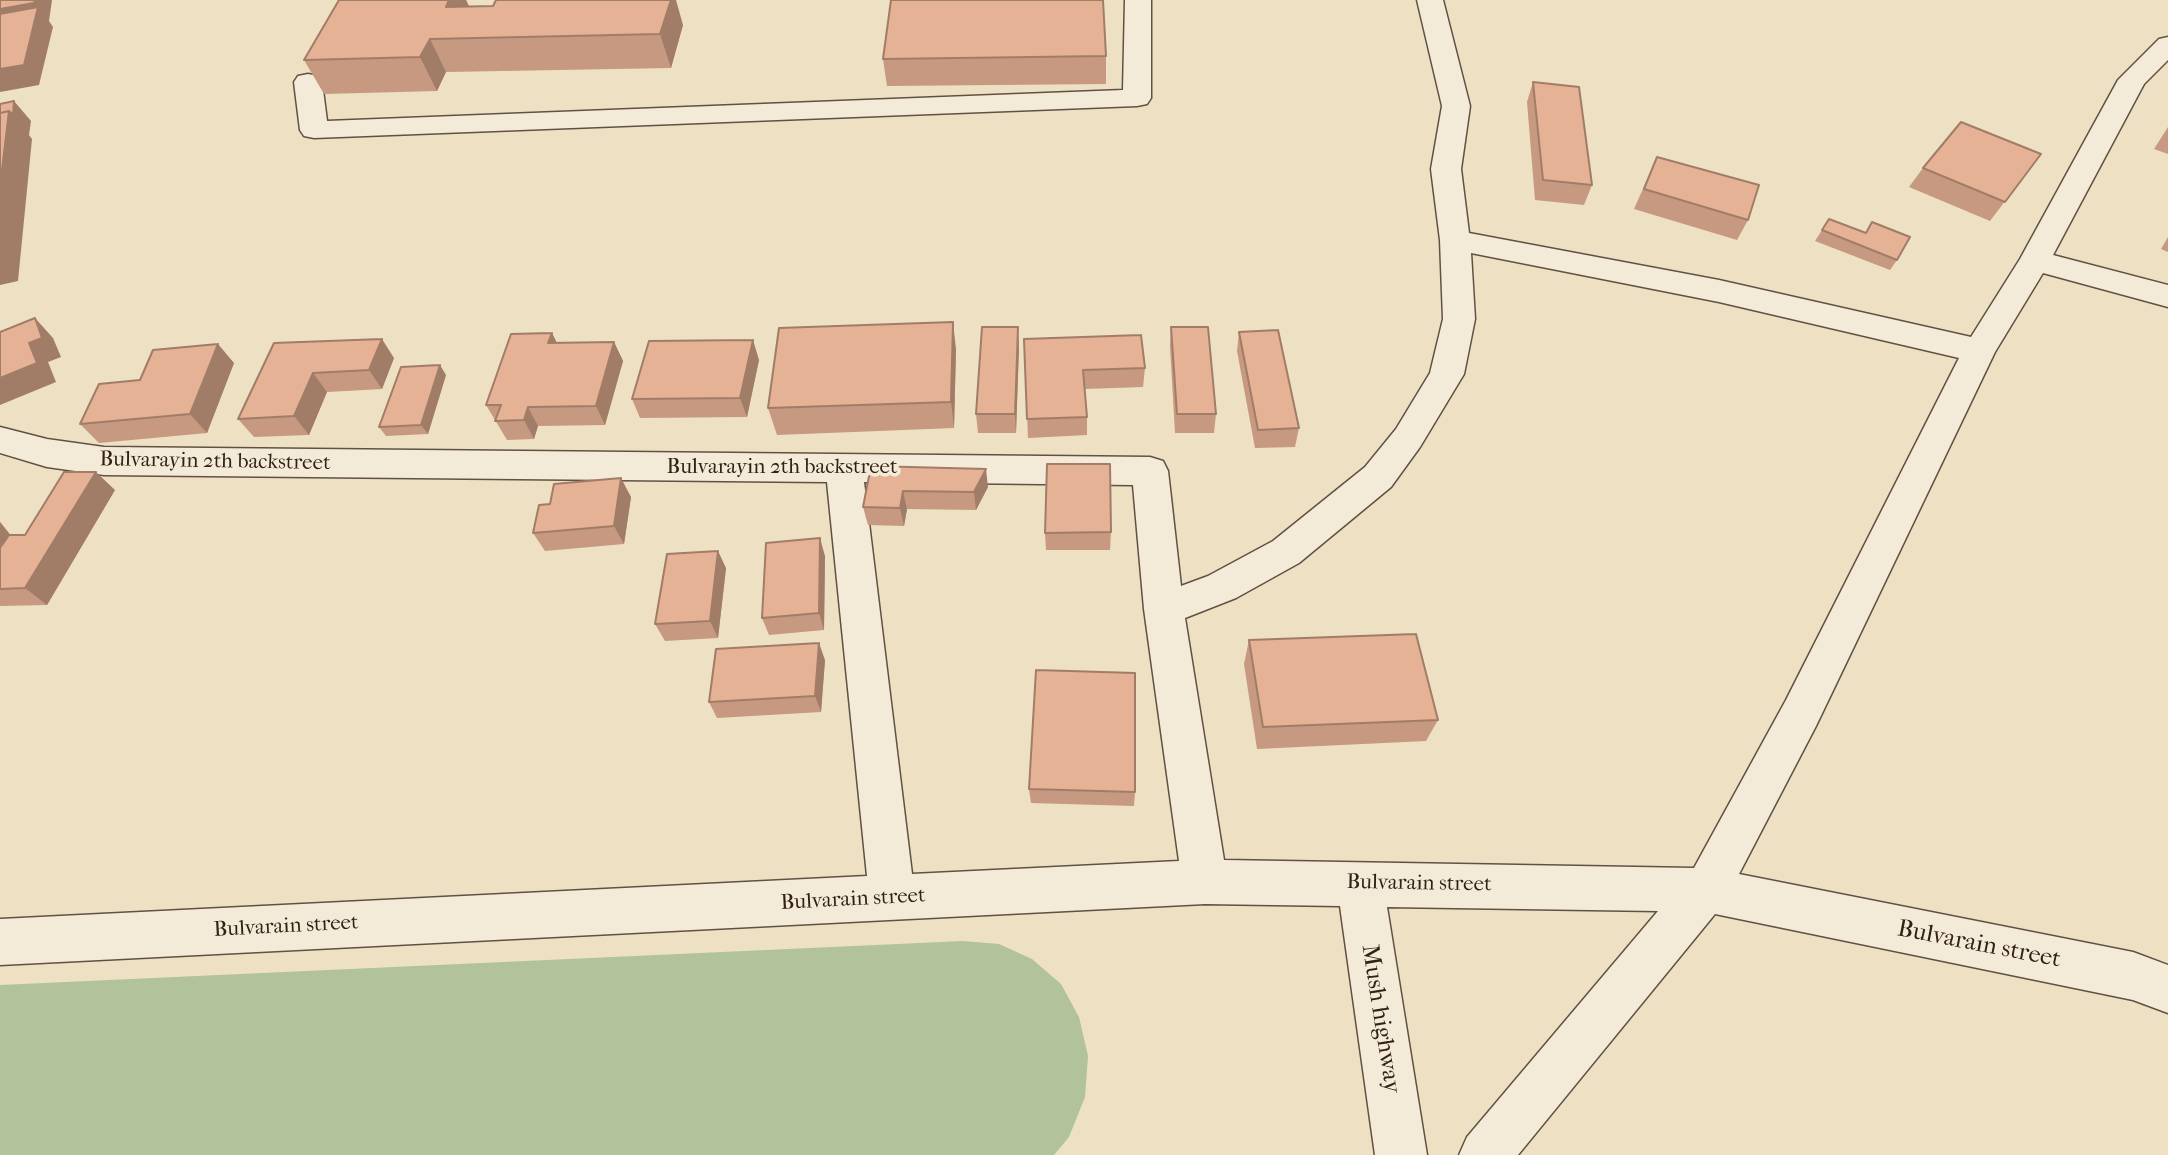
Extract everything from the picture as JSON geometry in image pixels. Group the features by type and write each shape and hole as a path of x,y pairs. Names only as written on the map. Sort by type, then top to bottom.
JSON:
{"street":[{"path":"308,82 314,130 1137,98 1138,0"},
{"path":"1164,609 1222,587 1286,552 1378,477 1408,438 1447,374 1459,319 1446,169 1456,106 1430,0"},
{"path":"1485,1155 1706,890 1801,713 1979,351 2035,260 2132,80 2168,46"},
{"path":"1454,240 1719,291 1979,351"},
{"path":"2035,260 2168,296"},
{"name":"Bulvarayin 2th backstreet","path":"0,440 47,453 104,461 1150,471 1164,609 1205,882"},
{"path":"844,468 892,898"},
{"name":"Bulvarain street","path":"0,942 1205,882 1706,890 2133,975 2168,989"},
{"name":"Mush highway","path":"1360,883 1401,1155"}],"green space":[{"path":"963,941 999,944 1032,959 1061,984 1079,1017 1088,1056 1085,1097 1069,1137 1054,1155 0,1155 0,985"}],"building":[{"path":"0,0 35,0 34,3 0,9"},
{"path":"339,0 449,0 446,7 493,6 496,0 671,0 660,34 430,39 420,57 304,60"},
{"path":"891,0 1103,0 1106,56 883,59"},
{"path":"38,7 24,65 0,69 0,14"},
{"path":"1533,82 1579,87 1592,185 1543,180"},
{"path":"14,101 13,115 9,111 0,113 0,104"},
{"path":"9,111 0,187 0,113"},
{"path":"1961,122 2041,154 2005,202 1923,168"},
{"path":"1657,157 1759,185 1748,220 1644,189"},
{"path":"1829,219 1866,233 1872,222 1910,237 1897,260 1822,230"},
{"path":"35,318 42,338 29,343 37,363 0,378 0,332"},
{"path":"953,322 951,402 768,408 779,328"},
{"path":"982,327 1018,327 1015,414 976,414"},
{"path":"1171,327 1208,327 1216,414 1177,414"},
{"path":"1278,330 1299,428 1258,430 1239,332"},
{"path":"552,333 548,343 614,342 596,406 528,407 524,420 495,421 501,405 486,405 511,334"},
{"path":"1141,335 1145,368 1083,370 1087,417 1027,419 1024,339"},
{"path":"382,339 369,370 313,373 294,416 238,419 274,343"},
{"path":"753,340 740,398 632,399 649,341"},
{"path":"218,344 190,414 80,424 99,384 140,380 153,350"},
{"path":"440,365 421,425 379,427 401,367"},
{"path":"1047,464 1110,464 1111,532 1045,533"},
{"path":"871,466 986,469 974,492 903,491 900,508 863,507"},
{"path":"64,472 96,472 25,588 0,589 0,548 9,535 25,535"},
{"path":"621,478 614,526 533,533 539,505 550,504 554,484"},
{"path":"820,538 819,613 762,618 766,543"},
{"path":"718,551 710,621 655,624 667,554"},
{"path":"1416,634 1438,720 1263,727 1249,640"},
{"path":"819,643 815,696 709,702 716,649"},
{"path":"1036,670 1135,673 1135,792 1029,789"}]}
